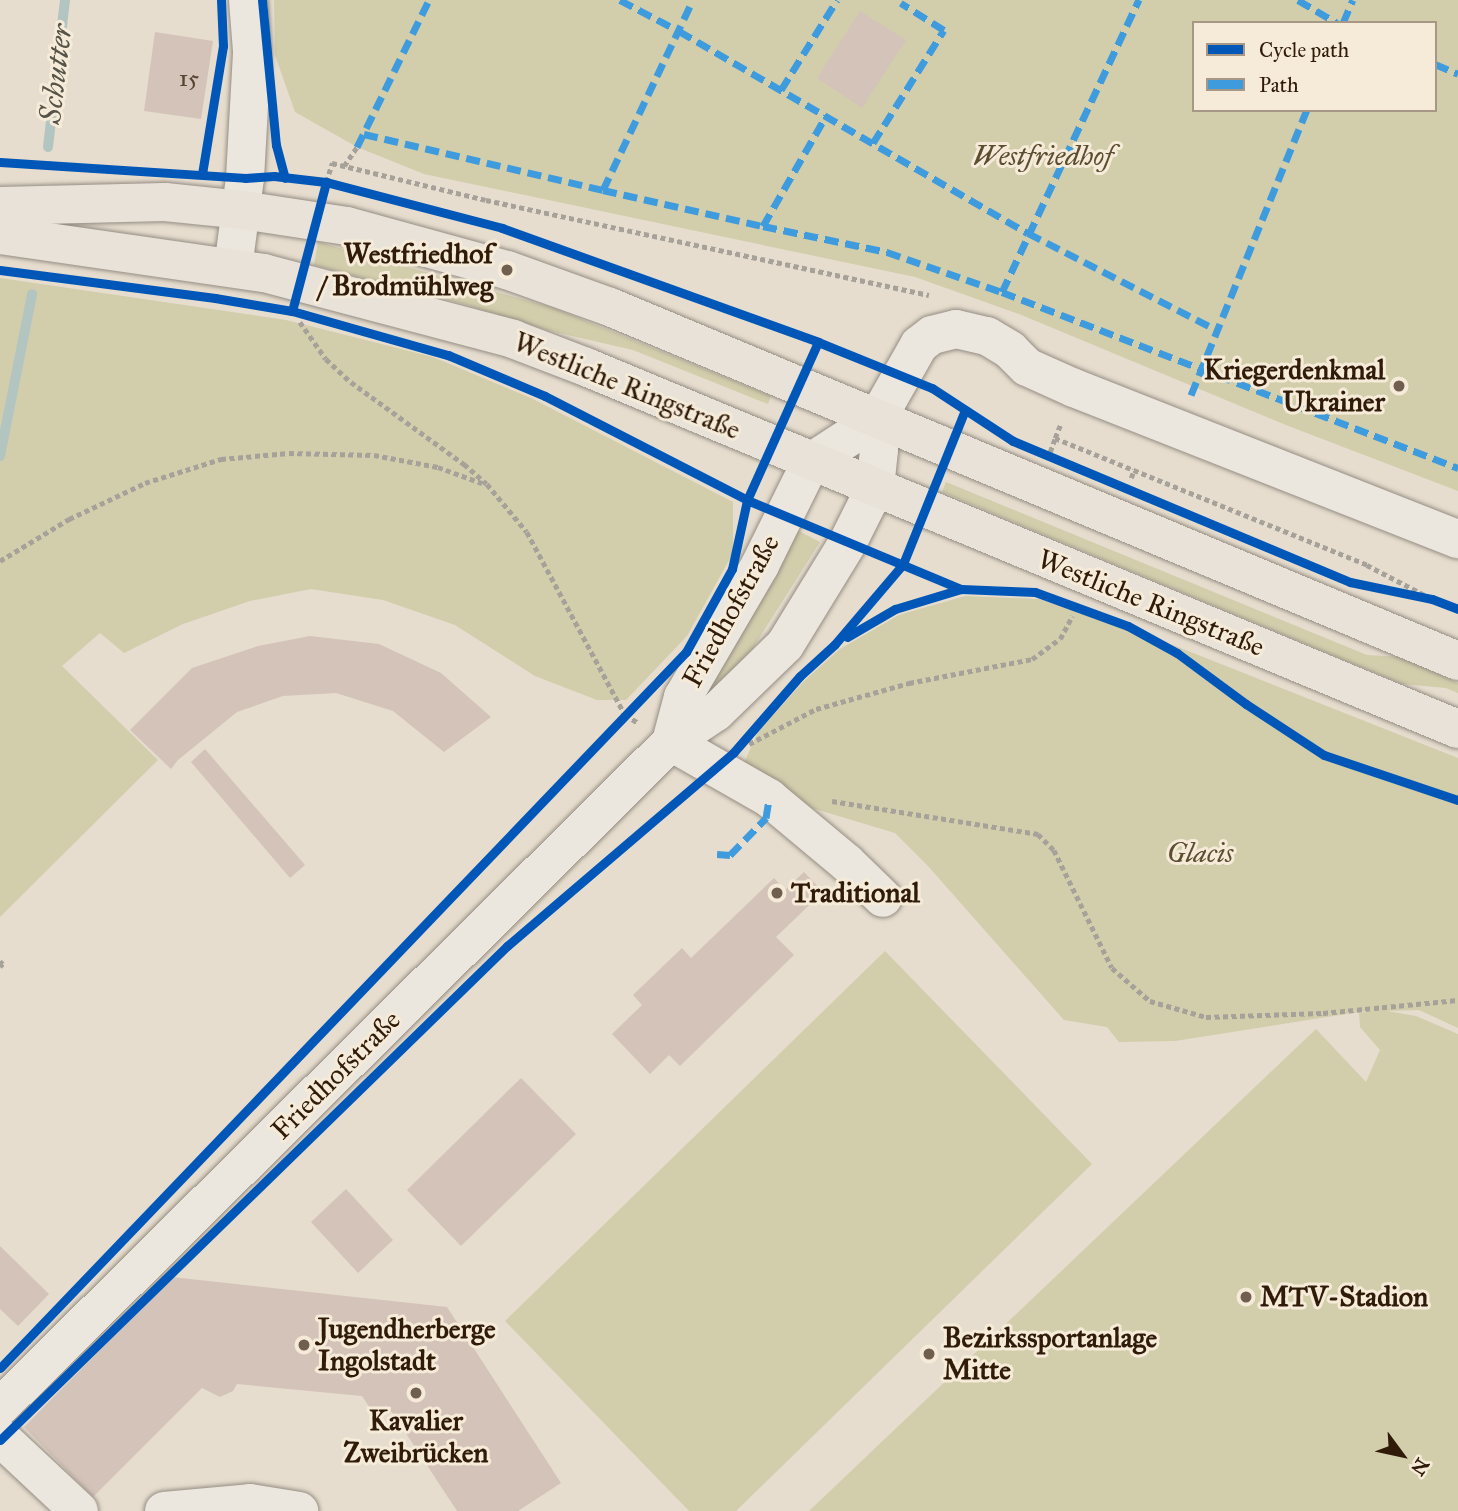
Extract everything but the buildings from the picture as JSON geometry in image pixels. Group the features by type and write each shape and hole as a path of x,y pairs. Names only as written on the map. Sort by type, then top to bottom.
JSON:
{"main road":[{"path":"0,206 165,202 242,210 347,226 506,270 610,307 1458,661"},
{"name":"Westliche Ringstraße","path":"0,235 233,268 299,281 513,340 598,372 1458,729"}],"street":[{"path":"233,268 242,210 252,51 248,0"},
{"path":"811,462 877,419 919,345 932,335 956,329 987,336 1010,350 1027,367 1074,388 1458,539"},
{"name":"Friedhofstraße","path":"0,1407 671,742 716,712 785,645 848,542 875,488 879,450 877,419"},
{"name":"Friedhofstraße","path":"671,742 683,698 760,565 811,462"},
{"path":"671,742 769,798 847,863 883,898"},
{"path":"0,1437 79,1511"},
{"path":"164,1511 250,1503 299,1511"}],"path":[{"path":"344,166 357,147"},
{"path":"338,186 326,182 332,163 943,298"},
{"path":"292,312 314,317"},
{"path":"292,312 326,359 351,382 428,436 487,484 527,532 625,715 634,706"},
{"path":"1049,456 1055,438 1367,565 1432,599"},
{"path":"1037,451 1061,461"},
{"path":"0,561 17,548 69,519 145,483 221,459 289,453 374,455 438,467 487,484"},
{"path":"1131,478 1134,470"},
{"path":"1402,595 1432,599"},
{"path":"1070,605 1082,609"},
{"path":"742,745 816,709 909,683 1032,659 1060,639 1072,616"},
{"path":"742,745 754,728"},
{"path":"830,801 1038,834 1054,850 1112,968 1150,1000 1206,1017 1323,1013 1458,1000"},
{"path":"0,961 3,964 0,967"}],"green space":[{"name":"Westfriedhof","path":"274,0 1458,0 1458,491 1286,425 1019,314 915,277 424,174 357,147 295,112 275,55"},
{"path":"318,242 554,308 771,396 768,404 633,350 546,330 464,304 314,265"},
{"path":"0,278 286,320 433,357 531,398 733,502 733,553 687,636 626,700 597,700 535,676 455,625 383,600 311,589 250,601 183,624 124,653 100,633 62,666 158,760 0,917"},
{"path":"946,482 1367,655 1402,657 1458,683 1458,693 1446,688 1402,684 942,492"},
{"path":"793,528 820,542 751,651 709,702 691,697"},
{"name":"Glacis","path":"965,596 1039,599 1178,647 1458,758 1458,1028 1419,1010 1387,1011 1416,1016 1458,1034 1458,1511 809,1511 1316,1029 1366,1082 1380,1050 1360,1027 1359,1013 1380,1010 1359,1012 1175,1041 1119,1042 1107,1027 1064,1020 928,866 895,833 785,800 740,772 758,732 804,681 840,649 899,615"},
{"path":"885,951 1092,1164 736,1511 689,1511 505,1321"}],"waterway":[{"name":"Schutter","path":"48,147 65,0"},
{"name":"Schutter","path":"0,456 32,294"}],"marked path":[{"path":"357,147 429,0"},
{"path":"620,0 679,31 1028,233 1217,330"},
{"path":"364,134 603,190 693,0"},
{"path":"781,90 837,0"},
{"path":"1002,292 1139,0"},
{"path":"1298,0 1334,21"},
{"path":"1344,21 1353,0"},
{"path":"873,143 944,30 901,3"},
{"path":"1437,65 1458,74"},
{"path":"1191,395 1306,112"},
{"path":"603,190 763,226 826,116"},
{"path":"763,226 887,252 1002,292 1458,468"},
{"path":"717,854 730,855 766,818 769,798"}],"cycle path":[{"path":"202,174 223,46 221,0"},
{"path":"262,0 276,145 285,178"},
{"path":"0,162 245,178 274,176 326,182 502,228 818,342 932,388 1013,441 1350,582 1432,599 1458,609"},
{"path":"292,311 326,182"},
{"path":"0,270 215,298 292,311 448,355 545,396 747,500 961,589"},
{"path":"0,1368 686,652 732,569 747,500 818,342"},
{"path":"0,1440 507,946 733,753 800,676 835,644 903,564 965,410"},
{"path":"847,637 895,609 961,589 1035,592 1128,626 1177,653 1246,704 1324,755 1458,800"}],"place":[{"name":"Westfriedhof / Brodmühlweg","path":"507,270"},
{"name":"Kriegerdenkmal Ukrainer","path":"1399,386"},
{"name":"Traditional","path":"777,893"},
{"name":"MTV-Stadion","path":"1246,1297"},
{"name":"Jugendherberge Ingolstadt","path":"304,1345"},
{"name":"Bezirkssportanlage Mitte","path":"929,1354"},
{"name":"Kavalier Zweibrücken","path":"416,1393"}]}
